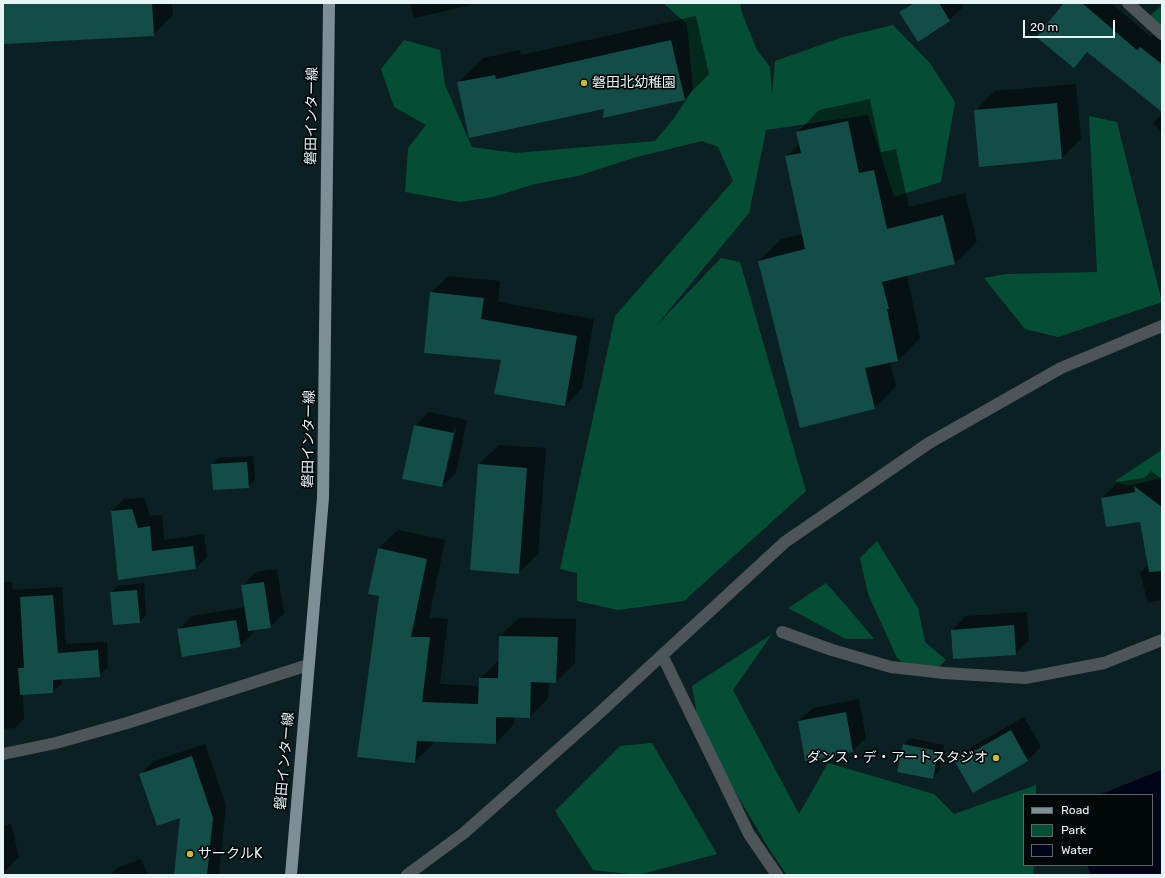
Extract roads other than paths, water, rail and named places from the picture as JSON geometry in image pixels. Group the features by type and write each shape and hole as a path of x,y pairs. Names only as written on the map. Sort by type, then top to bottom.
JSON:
{"main road":[{"name":"磐田インター線","path":"291,875 323,498 329,3"}],"street":[{"path":"1128,3 1162,34"},
{"path":"407,875 464,833 595,717 785,542 929,443 1061,368 1162,326"},
{"path":"782,632 832,650 891,667 944,673 1025,678 1104,663 1162,640"},
{"path":"662,655 749,834 777,875"},
{"path":"3,754 70,739 127,723 308,665"}],"water":[{"path":"1161,770 1162,875 1091,875 1087,866 1153,866 1153,794 1101,794"}],"place":[{"name":"磐田北幼稚園","path":"584,83"},
{"name":"ダンス・デ・アートスタジオ","path":"996,758"},
{"name":"サークルK","path":"190,854"}]}
